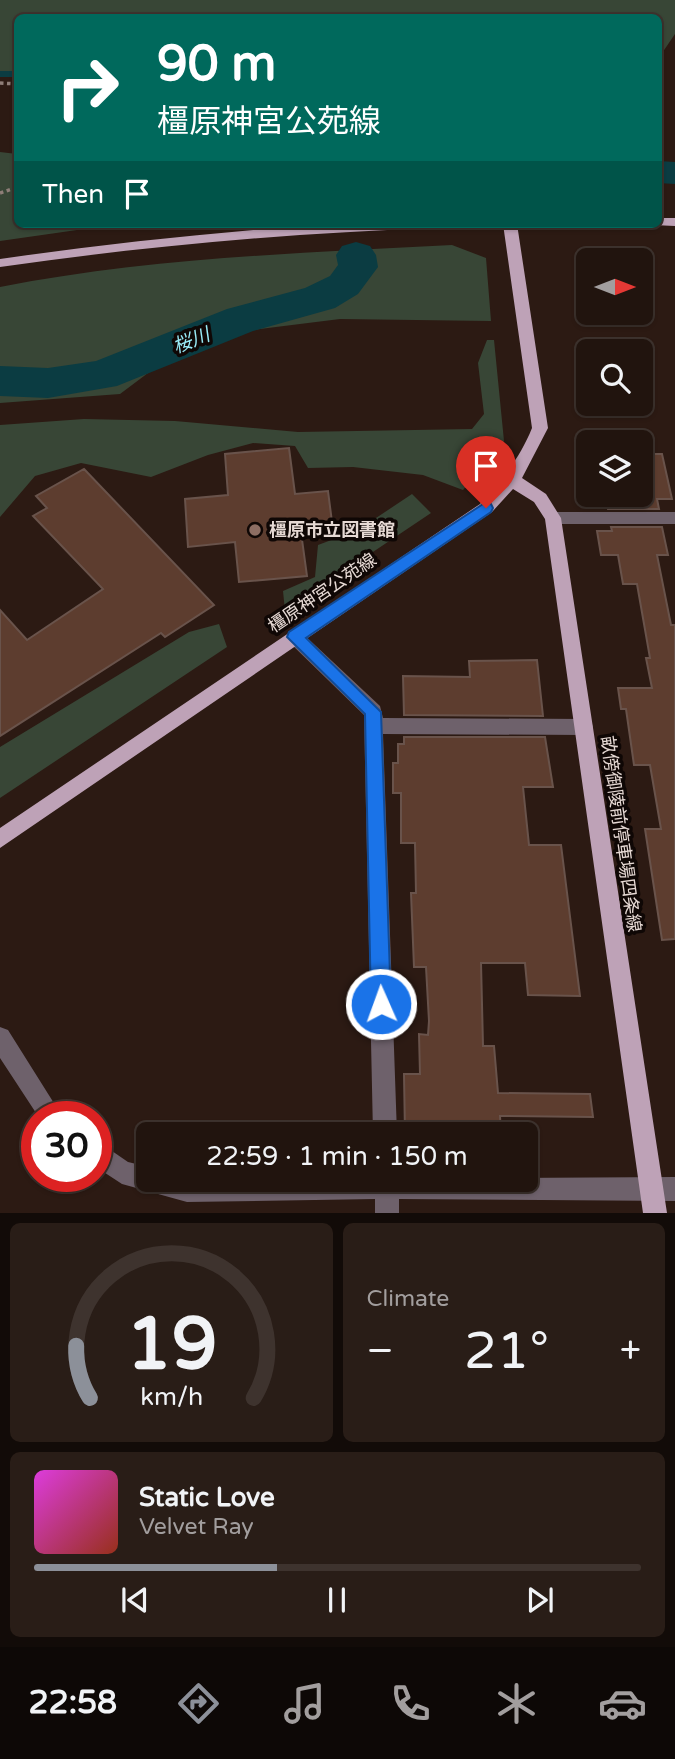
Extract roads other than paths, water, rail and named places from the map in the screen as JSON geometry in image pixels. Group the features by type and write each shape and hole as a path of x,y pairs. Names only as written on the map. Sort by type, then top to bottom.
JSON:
{"main road":[{"path":"0,263 163,240 320,228"},
{"name":"橿原神宮公苑線","path":"0,839 486,508 512,480 530,455 540,428 511,228"},
{"path":"512,480 540,498 553,518"},
{"name":"畝傍御陵前停車場四条線","path":"553,518 584,727 661,1197"}],"street":[{"path":"553,518 675,518"},
{"path":"295,637 373,712 385,1122"},
{"path":"375,726 584,727"},
{"path":"0,1038 41,1101"},
{"path":"112,1164 122,1172 136,1176"},
{"path":"538,1191 661,1197"},
{"path":"386,1192 387,1213"}],"waterway":[{"path":"0,74 14,74"},
{"name":"桜川","path":"662,172 675,173"},
{"name":"桜川","path":"0,381 48,383 102,375 242,319 291,308 320,298 344,285 358,267 356,255"}],"place":[{"name":"橿原市立図書館","path":"255,530"}]}
